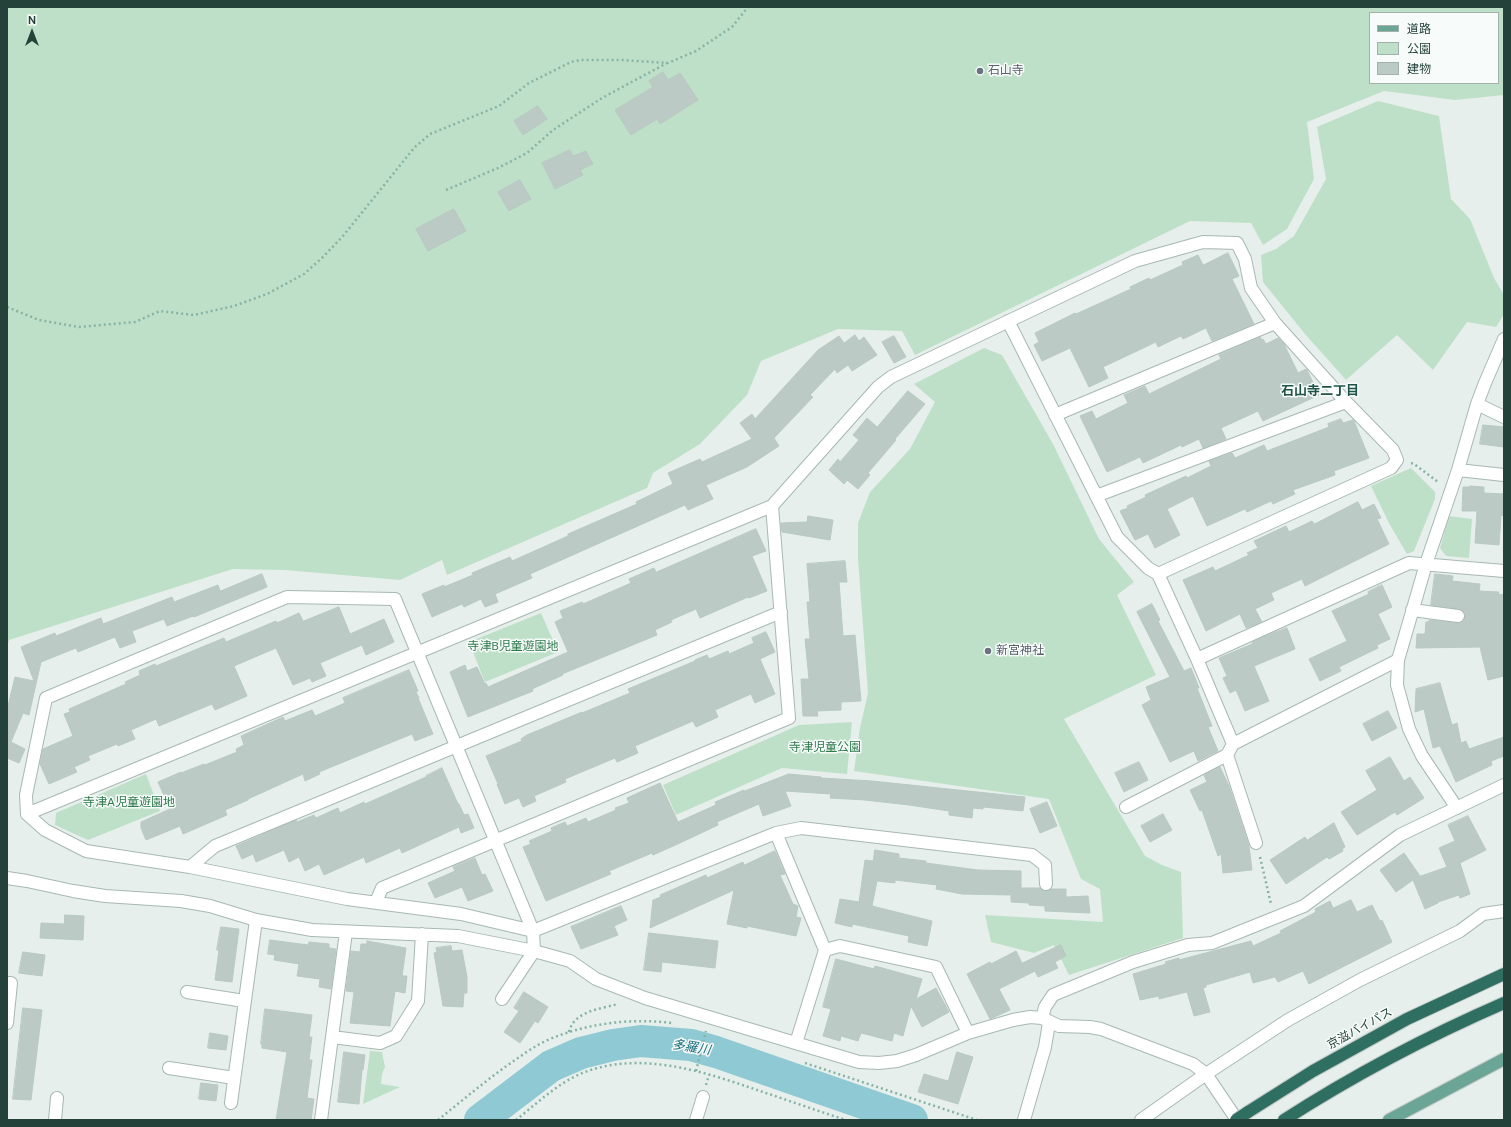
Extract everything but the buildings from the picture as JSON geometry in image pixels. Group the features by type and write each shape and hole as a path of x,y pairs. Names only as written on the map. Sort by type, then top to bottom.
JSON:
{"highway":[{"name":"京滋バイパス","path":"1236,1120 1313,1072 1407,1019 1504,974"},
{"path":"1284,1120 1352,1078 1460,1022 1504,1003"}],"main road":[{"path":"1389,1120 1504,1059"}],"street":[{"path":"28,814 772,506 878,387 898,373 1135,262 1203,242 1237,243 1245,259 1251,288 1275,323 1346,402 1392,450 1397,460 1391,468 1158,574"},
{"path":"1008,321 1117,537 1148,568 1158,574 1197,659 1233,744"},
{"path":"1055,415 1275,323"},
{"path":"1457,808 1422,756 1408,728 1397,685 1398,660 1426,564 1458,470 1477,404 1504,339"},
{"path":"1096,496 1346,402"},
{"path":"1477,404 1504,417"},
{"path":"1458,470 1504,475"},
{"path":"376,902 382,888 790,718 772,506"},
{"path":"1197,659 1408,563 1504,571"},
{"path":"502,999 534,951 533,931 395,599 287,597 46,698 26,795 28,814 45,830 86,851 190,867 347,899 462,914 533,931 776,833 801,828 1032,855 1045,865 1046,884"},
{"path":"1412,610 1458,616"},
{"path":"190,867 216,846 781,612"},
{"path":"1126,808 1227,755 1233,744 1398,660"},
{"path":"1227,755 1256,842"},
{"path":"1024,1120 1045,1047 1045,1007 1053,996 1133,962 1188,945 1212,943 1304,906 1400,835 1504,785"},
{"path":"776,833 825,950 796,1043"},
{"path":"7,878 27,880 73,891 105,896 158,898 181,901 210,906 256,920 312,930 458,936 534,951 570,961 596,979 645,998 859,1062 879,1063 897,1061 916,1055 968,1033 1013,1020 1030,1017 1059,1026 1090,1027 1101,1029 1193,1064 1206,1074 1236,1120"},
{"path":"1141,1120 1206,1074 1288,1020 1360,980 1460,931 1483,914 1504,911"},
{"path":"231,1103 256,920"},
{"path":"321,1120 346,932"},
{"path":"332,1037 380,1043 396,1036 418,1001 422,934"},
{"path":"825,950 840,946 936,967 968,1033"},
{"path":"7,983 11,983 7,1024"},
{"path":"187,992 244,1001"},
{"path":"169,1068 234,1078"},
{"path":"696,1120 703,1096"},
{"path":"55,1120 57,1098"}],"path":[{"path":"446,190 498,168 527,153 553,130 602,98 668,63 696,51 732,27 748,7"},
{"path":"7,307 39,320 79,328 135,322 160,311 194,315 234,306 267,294 304,274 323,257 343,236 414,148 430,134 499,106 529,83 571,62 580,60 622,60 668,63"},
{"path":"1397,460 1414,464 1450,491"},
{"path":"1260,860 1270,900"},
{"path":"569,1033 571,1024 580,1016 594,1010 645,998"},
{"path":"438,1120 503,1068 549,1040 609,1022 635,1020 676,1024"},
{"path":"701,1028 711,1030"},
{"path":"696,1071 706,1032"},
{"path":"803,1062 977,1120"},
{"path":"516,1120 563,1083 579,1074 598,1068 625,1064 665,1064 696,1071 846,1120"}],"green space":[{"path":"7,7 1504,7 1504,95 1455,100 1384,91 1307,122 1314,179 1287,229 1263,245 1251,223 1190,221 915,355 902,331 838,329 761,361 747,395 700,444 653,473 647,488 447,575 442,560 400,580 285,570 233,569 9,640 7,646"},
{"path":"1378,101 1439,116 1451,199 1470,219 1494,278 1504,295 1504,314 1496,327 1467,322 1433,370 1397,335 1346,380 1305,334 1263,282 1261,255 1276,249 1294,236 1326,179 1317,127"},
{"path":"984,348 1002,355 1053,444 1099,539 1134,582 1117,595 1156,675 1064,719 1145,856 1162,865 1181,872 1183,938 1069,975 1054,945 1034,953 991,942 985,915 1103,922 1100,889 1081,879 1049,799 854,771 860,728 868,693 858,559 858,523 870,492 910,449 935,402 914,384"},
{"path":"1411,468 1435,492 1435,499 1414,551 1407,554 1390,525 1371,486"},
{"path":"1449,516 1472,519 1469,558 1446,556 1440,548"},
{"name":"寺津B児童遊園地","path":"541,613 558,652 485,682 469,642"},
{"name":"寺津児童公園","path":"852,722 847,774 782,768 676,815 663,785 799,725"},
{"name":"寺津A児童遊園地","path":"146,774 160,811 88,840 55,825 56,813"},
{"path":"370,1051 382,1052 385,1067 382,1074 381,1084 400,1087 363,1104"}],"waterway":[{"name":"多羅川","path":"480,1120 551,1066 581,1053 613,1045 641,1041 691,1045 716,1052 912,1120"}],"place":[{"name":"石山寺","path":"980,71"},
{"name":"新宮神社","path":"988,651"}],"district":[{"name":"石山寺二丁目","path":"1320,392"}]}
